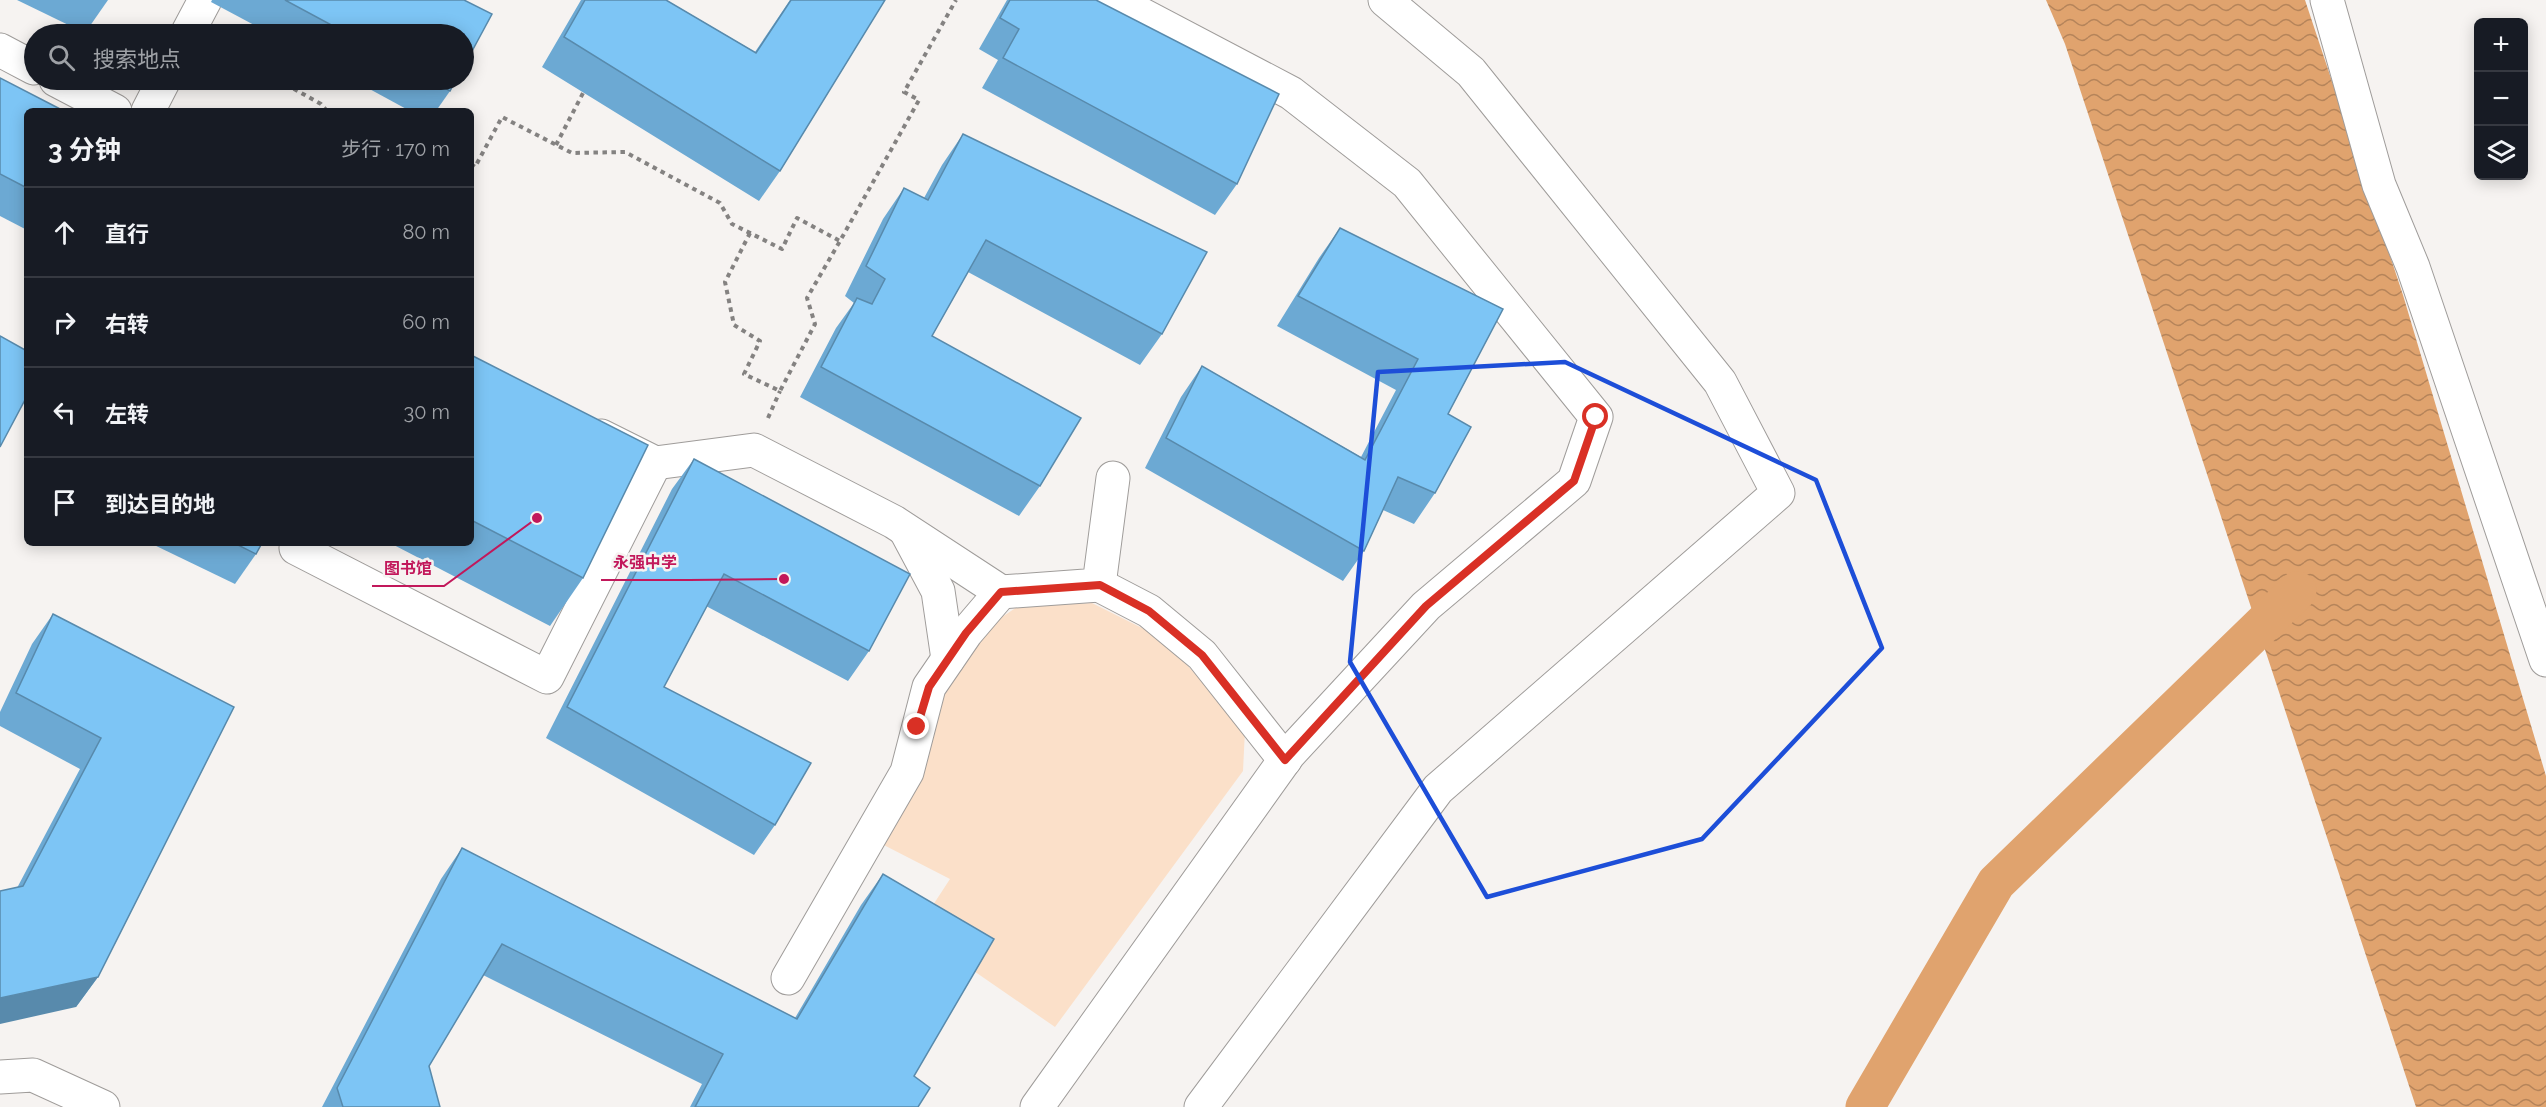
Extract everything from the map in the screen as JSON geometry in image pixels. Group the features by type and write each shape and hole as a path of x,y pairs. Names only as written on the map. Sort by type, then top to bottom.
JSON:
{"street":[{"path":"192,24 205,0"},
{"path":"1038,1107 1285,760 1426,606 1574,481 1596,417 1407,183 1291,93 1114,0"},
{"path":"1201,1107 1438,789 1779,493 1720,382 1706,363 1471,72 1385,0"},
{"path":"2327,0 2379,185 2413,267 2546,660"},
{"path":"0,50 24,63"},
{"path":"75,90 109,108"},
{"path":"150,108 159,90"},
{"path":"573,422 655,463 754,450 905,530 1001,592 1100,585 1149,611 1202,655 1285,760"},
{"path":"297,546 296,548 547,677 655,463"},
{"path":"1100,585 1113,478"},
{"path":"905,530 938,591 948,659"},
{"path":"788,978 907,772 929,687 966,633 1001,592"},
{"path":"0,1077 33,1074 104,1107"}],"path":[{"path":"750,233 724,282 734,325 760,341 744,374 780,391 814,324 807,298 919,100 904,92 956,0"},
{"path":"296,90 324,108"},
{"path":"556,145 583,93"},
{"path":"474,166 502,117 572,153 626,152 720,204 732,224 782,249 797,218 840,241"}],"highlighted area":[{"path":"1565,362 1816,480 1882,648 1702,839 1487,897 1350,662 1378,372"}],"shaded area":[{"path":"1092,603 1164,639 1245,730 1243,771 1055,1027 916,931 950,879 876,841 942,687 972,637 1017,607"}],"water":[{"path":"2046,0 2305,0 2403,295 2546,776 2546,1107 2416,1107 2065,44"}],"building":[{"path":"285,0 464,0 492,14 474,47 474,24 329,24"},
{"path":"585,0 666,0 756,53 791,0 885,0 780,171 564,37"},
{"path":"1010,0 1096,0 1279,94 1237,184 1003,58 1019,29 1000,18"},
{"path":"0,78 58,108 24,108 24,186 0,174"},
{"path":"963,134 1207,252 1162,334 986,240 932,336 1081,418 1040,486 821,367 857,298 872,304 885,279 866,266 904,188 928,200"},
{"path":"1340,228 1503,309 1448,414 1471,427 1435,493 1398,477 1364,551 1166,438 1202,366 1365,460 1418,359 1298,296"},
{"path":"0,336 24,349 24,402 0,447"},
{"path":"474,357 648,445 583,578 474,522"},
{"path":"694,459 910,574 869,651 724,574 664,687 811,763 775,825 567,707"},
{"path":"240,546 260,546 256,554"},
{"path":"53,614 234,707 98,977 0,998 0,891 23,886 101,738 16,693"},
{"path":"462,848 797,1019 883,874 994,939 914,1076 930,1088 918,1107 695,1107 723,1054 502,944 429,1066 440,1107 343,1107 337,1088"}],"waterway":[{"path":"1865,1107 1996,883 2297,591"}],"place":[{"name":"图书馆","path":"537,518"},
{"name":"永强中学","path":"784,579"}],"route":[{"path":"917,727 929,687 966,633 1001,592 1100,585 1149,611 1202,655 1285,760 1426,606 1574,481 1596,417"}]}
